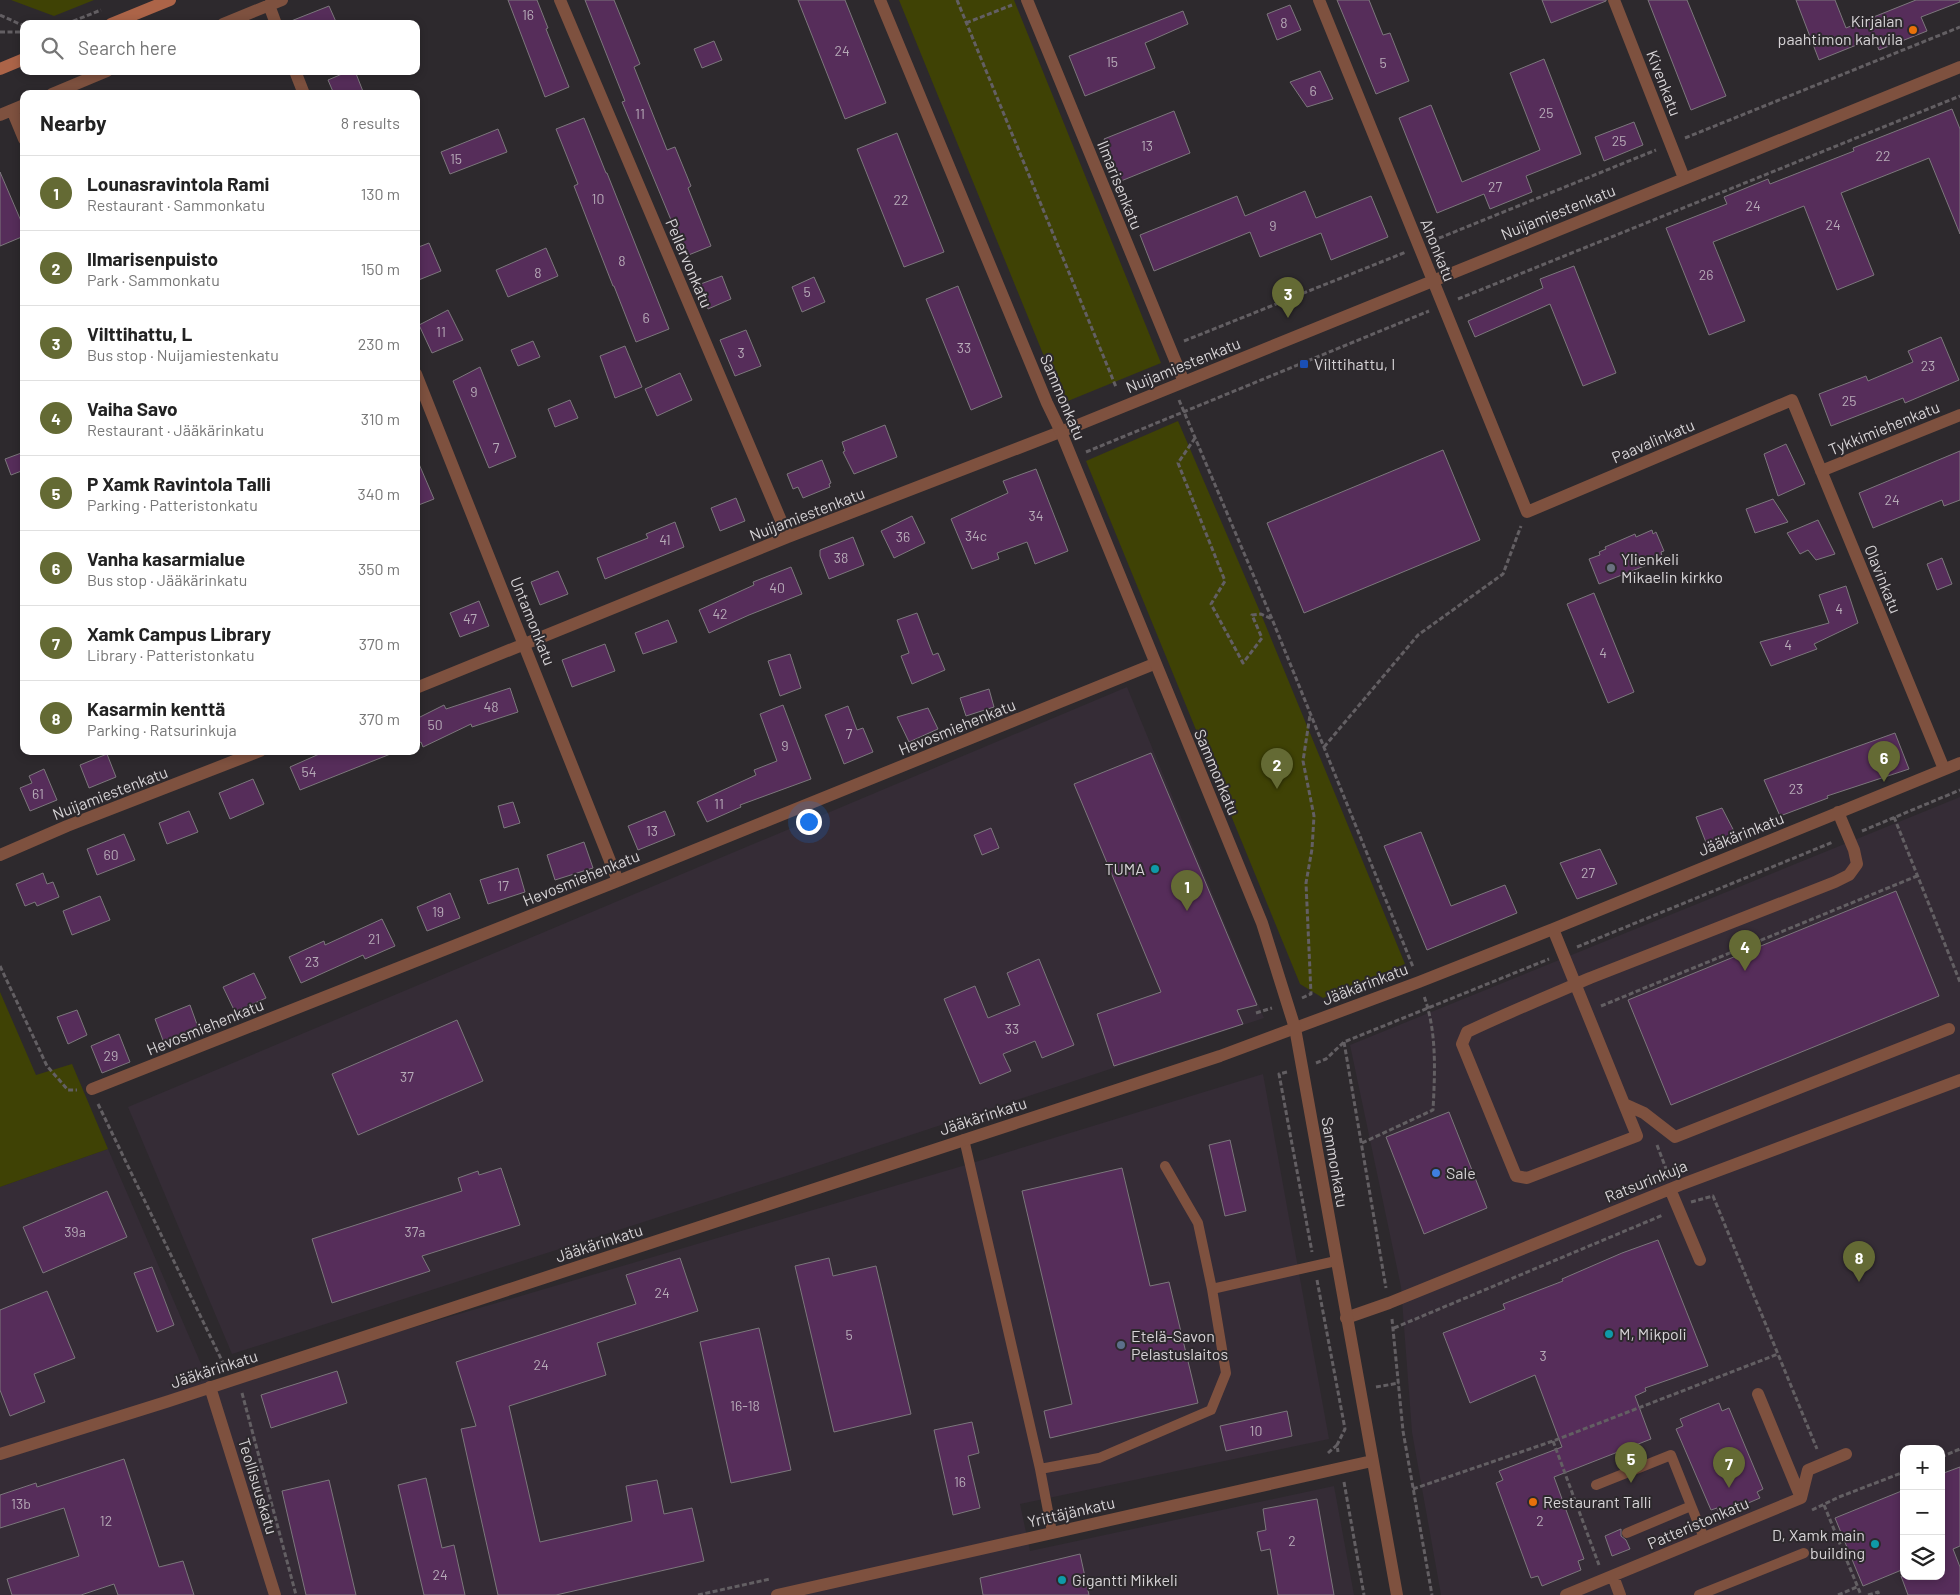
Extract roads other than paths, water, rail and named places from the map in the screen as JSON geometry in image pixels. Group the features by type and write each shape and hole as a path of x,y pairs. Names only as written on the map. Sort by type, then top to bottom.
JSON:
{"main road":[{"path":"121,20 170,0"},
{"path":"0,69 20,61"}],"street":[{"path":"232,20 282,0"},
{"name":"Pellervonkatu","path":"560,0 788,538"},
{"name":"Sammonkatu","path":"880,0 1047,404 1061,432 1154,664 1262,923 1295,1028 1397,1595"},
{"name":"Ahonkatu","path":"1319,0 1527,512"},
{"name":"Kivenkatu","path":"1614,0 1684,178"},
{"name":"Ilmarisenkatu","path":"1022,2 1184,382"},
{"path":"268,5 274,20"},
{"name":"Nuijamiestenkatu","path":"420,686 788,538 1061,432 1960,67"},
{"path":"62,90 97,75"},
{"path":"297,75 302,90"},
{"path":"0,115 18,108"},
{"name":"Untamonkatu","path":"420,384 618,881"},
{"name":"Paavalinkatu","path":"1527,512 1792,400"},
{"name":"Olavinkatu","path":"1792,400 1944,769"},
{"name":"Tykkimiehenkatu","path":"1821,471 1960,415"},
{"name":"Hevosmiehenkatu","path":"92,1089 618,881 1154,664"},
{"name":"Nuijamiestenkatu","path":"0,855 67,826 250,755"},
{"name":"Jääkärinkatu","path":"0,1454 1220,1056 1419,982 1553,929 1960,763"},
{"path":"1553,929 1562,953 1575,984 1637,1136 1527,1178 1516,1176 1462,1044 1467,1032 1575,984 1836,882 1849,874 1857,864 1854,850 1838,812"},
{"path":"1624,1104 1644,1113 1675,1137 1949,1029"},
{"name":"Ratsurinkuja","path":"1346,1318 1389,1303 1670,1189 1960,1080"},
{"path":"1670,1189 1700,1260"},
{"name":"Teollisuuskatu","path":"210,1387 275,1595"},
{"path":"1758,1394 1801,1498"},
{"path":"1801,1498 1808,1470 1846,1454"},
{"name":"Yrittäjänkatu","path":"777,1595 1372,1461"},
{"name":"Patteristonkatu","path":"1566,1595 1801,1498"},
{"path":"1609,1578 1620,1595"}],"lane":[{"path":"964,1139 1040,1469 1052,1532"},
{"path":"1040,1469 1099,1458 1211,1410 1226,1373 1212,1288 1198,1223 1165,1166"},
{"path":"1212,1288 1336,1261"},
{"path":"1596,1485 1671,1455 1704,1538"},
{"path":"1627,1533 1691,1506"},
{"path":"1699,1595 1804,1553"}],"place":[{"name":"Kirjalan paahtimon kahvila","path":"1913,30"},
{"name":"Vilttihattu, L","path":"1288,318"},
{"name":"Vilttihattu, I","path":"1304,364"},
{"name":"Ylienkeli Mikaelin kirkko","path":"1611,568"},
{"name":"Vanha kasarmialue","path":"1884,782"},
{"name":"Ilmarisenpuisto","path":"1277,789"},
{"name":"TUMA","path":"1155,869"},
{"name":"Lounasravintola Rami","path":"1187,911"},
{"name":"Vaiha Savo","path":"1745,971"},
{"name":"Sale","path":"1436,1173"},
{"name":"Kasarmin kenttä","path":"1859,1282"},
{"name":"M, Mikpoli","path":"1609,1334"},
{"name":"Etelä-Savon Pelastuslaitos","path":"1121,1345"},
{"name":"P Xamk Ravintola Talli","path":"1631,1483"},
{"name":"Xamk Campus Library","path":"1729,1488"},
{"name":"Restaurant Talli","path":"1533,1502"},
{"name":"D, Xamk main building","path":"1875,1544"},
{"name":"Gigantti Mikkeli","path":"1062,1580"}]}
